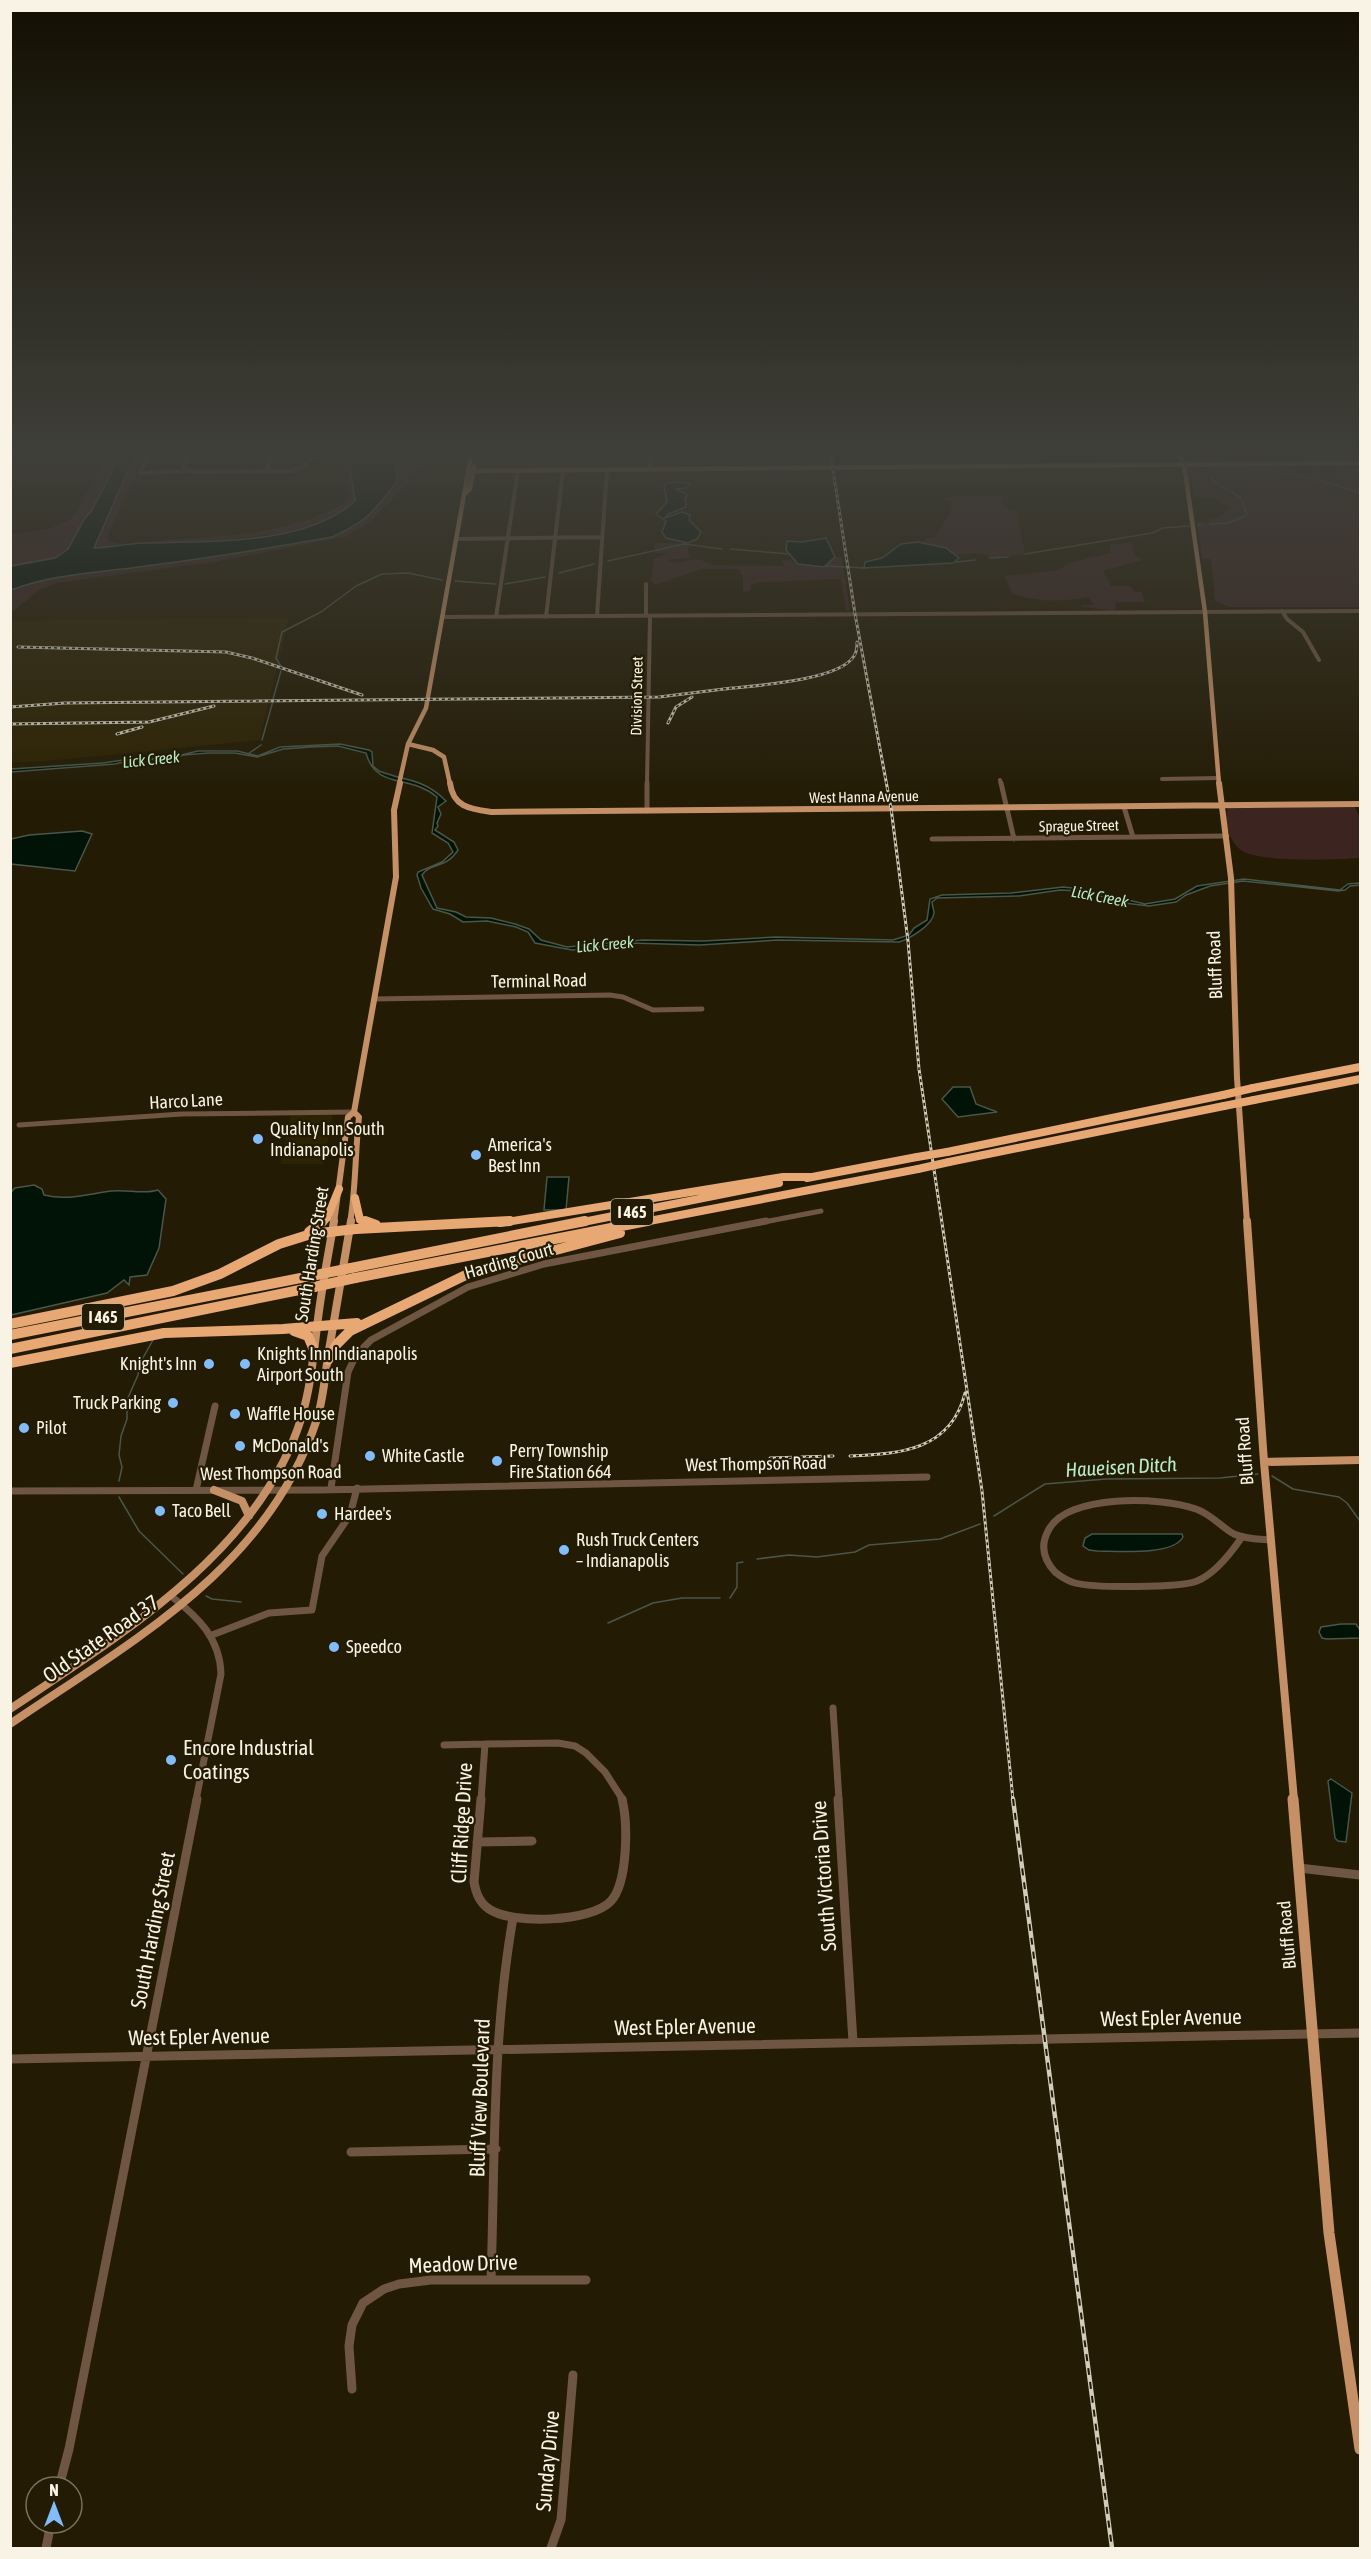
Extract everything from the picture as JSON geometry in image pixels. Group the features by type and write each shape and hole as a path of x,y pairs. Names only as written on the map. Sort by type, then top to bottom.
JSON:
{"highway":[{"name":"I 465","path":"10,1335 917,1158 1360,1067"},
{"name":"I 465","path":"10,1349 355,1278 680,1217 1360,1079"},
{"path":"291,1240 333,1231 531,1220 783,1177 811,1177"},
{"path":"10,1324 147,1298 220,1274 291,1240 324,1221 339,1189"},
{"path":"355,1198 358,1217 369,1224 436,1227"},
{"path":"328,1359 344,1336 358,1326 472,1272 680,1217"},
{"path":"10,1363 164,1333 334,1327 374,1319"},
{"path":"283,1329 308,1335 314,1350"}],"main road":[{"path":"442,617 451,569"},
{"name":"Bluff Road","path":"1199,569 1205,612 1214,740 1231,882 1237,1078 1264,1462 1332,2264 1360,2449"},
{"name":"South Harding Street","path":"171,1596 200,1571 249,1516 268,1489 285,1458 300,1421 333,1231 348,1117 354,1112 397,867 393,816 408,744 426,708 442,617"},
{"name":"West Hanna Avenue","path":"408,744 433,750 444,757 451,795 459,804 472,809 493,812 1360,804"},
{"name":"South Harding Street","path":"182,1604 231,1561 261,1526 286,1489 313,1432 334,1327 355,1198 359,1117 354,1112"},
{"path":"1264,1462 1360,1460"},
{"path":"214,1490 242,1501 249,1516"},
{"name":"Old State Road 37","path":"10,1709 171,1596"},
{"name":"Old State Road 37","path":"10,1724 182,1604"}],"street":[{"path":"496,617 503,569"},
{"path":"546,617 551,569"},
{"path":"597,616 600,569"},
{"name":"Division Street","path":"646,584 646,614 649,616 647,811"},
{"path":"1282,611 1288,620 1303,631 1319,660"},
{"path":"442,617 1360,612"},
{"path":"1162,779 1219,778"},
{"path":"1000,780 1014,839"},
{"path":"1124,807 1133,837"},
{"name":"Sprague Street","path":"932,839 1227,836"},
{"name":"Terminal Road","path":"374,999 610,995 626,998 652,1010 702,1010"},
{"name":"Harco Lane","path":"19,1125 182,1114 354,1112"},
{"name":"Harding Court","path":"331,1488 348,1371 356,1355 370,1341 461,1290 499,1277 619,1248 821,1211"},
{"path":"196,1490 215,1406"},
{"name":"West Thompson Road","path":"10,1491 357,1488 927,1477"},
{"path":"212,1635 269,1613 312,1611 321,1558 350,1515 357,1488"},
{"path":"1242,1537 1237,1545 1202,1578 1191,1583 1085,1584 1061,1577 1052,1570 1046,1560 1044,1542 1046,1530 1057,1516 1083,1505 1183,1505 1205,1513 1229,1531 1242,1537 1270,1540"},
{"name":"South Harding Street","path":"62,2475 221,1674 220,1654 212,1635 171,1596"},
{"name":"South Victoria Drive","path":"833,1708 853,2042"},
{"path":"444,1745 562,1743 578,1748 592,1759 618,1790 623,1800 622,1878 618,1892 606,1907 583,1917 513,1918"},
{"name":"Cliff Ridge Drive","path":"485,1744 474,1882 478,1898 493,1912 513,1918"},
{"path":"477,1842 532,1841"},
{"path":"1299,1868 1360,1875"},
{"name":"Bluff View Boulevard","path":"491,2280 499,2048 505,1963 513,1918"},
{"name":"West Epler Avenue","path":"10,2059 1360,2033"},
{"path":"351,2152 496,2149"},
{"name":"Meadow Drive","path":"352,2389 350,2335 363,2303 384,2289 432,2280 586,2280"},
{"name":"Sunday Drive","path":"550,2548 561,2520 573,2375"}],"shaded area":[{"path":"158,569 56,583 39,590 11,613 11,590 35,581 97,570"},
{"path":"653,569 701,569 655,585 651,580"},
{"path":"739,569 844,569 850,611 846,611 841,579 764,582 752,584 750,591 743,592 743,579"},
{"path":"1109,569 1103,571 1111,586 1130,586 1134,591 1141,592 1145,602 1116,602 1115,611 1083,607 1082,605 1094,605 1088,597 1069,600 1031,599 1013,594 1004,576 1059,570"},
{"path":"1212,569 1360,569 1360,607 1229,607 1215,601"},
{"path":"289,617 260,740 36,762 11,762 11,621"},
{"path":"1354,805 1360,818 1360,858 1300,860 1254,855 1239,849 1231,839 1226,820 1228,808"},
{"path":"291,1115 333,1115 323,1164 280,1164"}],"water":[{"path":"11,569 119,569 45,580 11,590"},
{"name":"Lick Creek","path":"340,744 369,750 372,752 373,766 379,771 422,784 446,801 438,807 441,814 435,830 454,842 458,850 448,861 430,868 422,875 437,908 456,912 466,917 491,918 515,924 529,929 541,940 567,947 643,940 703,941 776,937 893,940 909,935 914,928 927,920 930,899 942,895 1011,893 1063,887 1145,904 1175,899 1197,886 1244,879 1340,890 1348,884 1360,883 1360,885 1338,891 1243,881 1210,886 1186,895 1176,902 1149,906 1125,903 1082,891 1060,890 1019,896 937,898 932,902 934,913 930,922 914,935 899,942 778,940 700,945 630,943 572,950 535,943 528,932 516,927 487,921 463,922 450,914 433,909 421,888 418,872 442,862 453,852 448,843 432,833 437,797 427,790 386,777 371,765 366,753 338,746 311,747 283,749 257,757 235,753 208,753 184,755 167,760 137,759 115,764 11,772 11,769 103,763 137,758 164,759 198,751 237,751 258,756 280,747"},
{"path":"82,831 92,834 75,871 11,864 11,839 29,835"},
{"path":"953,1087 970,1087 976,1104 997,1112 958,1117 942,1099"},
{"path":"547,1177 569,1177 566,1210 544,1210"},
{"path":"34,1185 42,1189 44,1195 53,1197 111,1191 158,1190 166,1199 159,1248 147,1275 130,1277 129,1285 124,1280 107,1293 11,1315 11,1192 15,1188"},
{"path":"1092,1534 1182,1534 1183,1537 1177,1543 1156,1550 1097,1551 1083,1546 1085,1538"},
{"path":"1356,1624 1360,1630 1360,1638 1322,1638 1319,1632 1321,1627"},
{"path":"1331,1779 1352,1793 1346,1842 1335,1838 1328,1781"}],"waterway":[{"path":"559,573 573,569"},
{"path":"282,668 276,658 282,632 321,612 356,586 382,574 408,573 442,580"},
{"path":"505,584 545,577"},
{"path":"455,581 496,584"},
{"path":"273,699 281,671"},
{"path":"262,740 273,701"},
{"path":"248,754 261,745"},
{"name":"Haueisen Ditch","path":"119,1481 122,1467 119,1455 121,1436 127,1419 127,1400 138,1375 139,1365 153,1340"},
{"name":"Haueisen Ditch","path":"994,1516 1045,1484 1106,1479 1220,1478 1258,1474"},
{"name":"Haueisen Ditch","path":"1272,1476 1293,1489 1339,1497 1347,1503 1360,1521"},
{"name":"Haueisen Ditch","path":"119,1497 139,1531 183,1574"},
{"name":"Haueisen Ditch","path":"757,1559 789,1555 817,1557 855,1552 869,1545 940,1539 980,1524"},
{"name":"Haueisen Ditch","path":"730,1598 737,1587 737,1563 743,1562"},
{"name":"Haueisen Ditch","path":"206,1596 212,1599 241,1602"},
{"name":"Haueisen Ditch","path":"608,1623 653,1603 682,1598 720,1598"}],"railway":[{"path":"848,569 891,808 908,941 919,1069 982,1491 1013,1800"},
{"path":"728,689 794,681 831,671 854,656 857,642"},
{"path":"18,647 226,652 252,658 362,695"},
{"path":"728,689 732,688"},
{"path":"723,689 728,689"},
{"path":"10,707 65,703 659,697 728,689"},
{"path":"668,723 676,707 692,697"},
{"path":"10,724 149,722 214,706"},
{"path":"117,734 142,727"},
{"path":"850,1456 905,1450 936,1437 948,1427 958,1412 965,1393"},
{"path":"770,1458 833,1456"},
{"path":"1013,1799 1112,2548"}],"place":[{"name":"Quality Inn South Indianapolis","path":"258,1139"},
{"name":"America's Best Inn","path":"476,1155"},
{"name":"Knight's Inn","path":"209,1364"},
{"name":"Knights Inn Indianapolis Airport South","path":"245,1364"},
{"name":"Truck Parking","path":"173,1403"},
{"name":"Waffle House","path":"235,1414"},
{"name":"Pilot","path":"24,1428"},
{"name":"McDonald's","path":"240,1446"},
{"name":"White Castle","path":"370,1456"},
{"name":"Perry Township Fire Station 664","path":"497,1461"},
{"name":"Taco Bell","path":"160,1511"},
{"name":"Hardee's","path":"322,1514"},
{"name":"Rush Truck Centers – Indianapolis","path":"564,1550"},
{"name":"Speedco","path":"334,1647"},
{"name":"Encore Industrial Coatings","path":"171,1760"}]}
